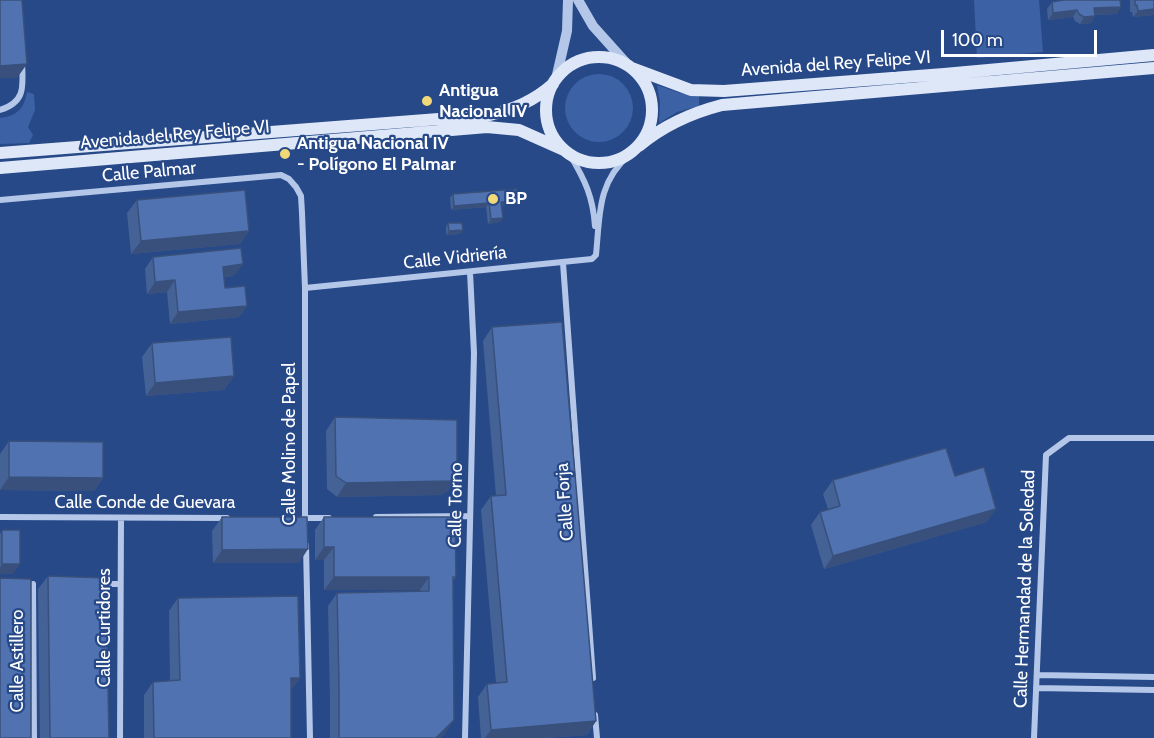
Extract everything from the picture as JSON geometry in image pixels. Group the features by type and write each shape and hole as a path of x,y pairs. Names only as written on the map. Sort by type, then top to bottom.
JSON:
{"main road":[{"name":"Avenida del Rey Felipe VI","path":"630,67 691,90 724,91 1154,55"},
{"path":"597,57 613,59 630,67 644,81 651,97 653,114 648,132 634,151 606,164 593,164 567,152 556,141 547,119 547,101 554,81 567,68 582,60 597,57"},
{"name":"Avenida del Rey Felipe VI","path":"634,151 668,125 698,112 723,105 1154,68"},
{"name":"Avenida del Rey Felipe VI","path":"0,153 490,115 514,109 542,94 554,81"},
{"name":"Avenida del Rey Felipe VI","path":"0,168 487,127 519,130 567,152"}],"street":[{"path":"554,81 567,31 568,0"},
{"path":"578,0 594,26 630,67"},
{"path":"0,110 16,103 21,94 21,53"},
{"path":"597,244 603,191 613,171 634,151"},
{"path":"567,152 589,189 594,209 597,244"},
{"name":"Calle Palmar","path":"0,200 281,175 289,179 296,187"},
{"name":"Calle Molino de Papel","path":"296,187 301,196 305,288 306,530"},
{"name":"Calle Vidriería","path":"305,288 592,259 596,255 597,244"},
{"name":"Calle Forja","path":"564,263 593,681"},
{"name":"Calle Torno","path":"465,738 474,353 470,272"},
{"name":"Calle Hermandad de la Soledad","path":"1034,738 1046,455 1069,438 1154,438"},
{"path":"364,518 470,516"},
{"name":"Calle Conde de Guevara","path":"0,517 236,518"},
{"name":"Calle Curtidores","path":"120,738 121,518"},
{"path":"294,518 341,518"},
{"name":"Calle Molino de Papel","path":"306,542 310,738"},
{"path":"22,584 44,584"},
{"name":"Calle Astillero","path":"33,584 34,738"},
{"path":"87,584 120,584"},
{"path":"1037,675 1154,676"},
{"path":"1036,688 1154,690"},
{"path":"594,704 597,738"}],"shaded area":[{"path":"974,0 1039,0 1043,52 977,58"},
{"path":"599,74 612,77 623,84 630,95 633,108 630,121 623,132 612,139 599,142 586,139 575,132 568,121 565,108 568,95 575,84 586,77"},
{"path":"657,85 680,93 699,95 699,106 677,112 659,123 660,102"},
{"path":"27,92 34,94 35,110 28,127 33,135 29,143 0,144 0,118 19,111"}],"building":[{"path":"0,0 22,0 27,64 0,66"},
{"path":"1120,0 1121,7 1094,8 1095,16 1084,17 1077,10 1053,13 1052,2"},
{"path":"1135,0 1154,0 1154,9 1138,11"},
{"path":"517,189 518,201 501,202 503,218 491,219 489,203 454,206 453,194"},
{"path":"245,190 249,231 141,241 137,200"},
{"path":"448,223 462,223 463,230 449,231"},
{"path":"241,248 243,264 223,267 225,288 245,286 247,306 178,312 175,280 155,282 153,257"},
{"path":"562,322 596,721 491,730 487,684 507,682 491,496 506,495 492,327"},
{"path":"231,337 234,376 155,383 152,343"},
{"path":"335,417 457,420 457,477 450,481 346,483 336,476"},
{"path":"9,441 103,442 103,478 9,477"},
{"path":"946,448 955,476 984,467 996,509 833,556 820,512 840,506 833,480"},
{"path":"222,517 307,517 308,549 222,550"},
{"path":"324,517 455,517 454,720 436,738 339,738 337,593 429,591 429,577 334,577 334,547 324,547"},
{"path":"2,530 20,530 20,564 2,564"},
{"path":"48,576 106,578 109,738 50,738"},
{"path":"0,578 31,579 31,738 0,738"},
{"path":"298,596 300,678 291,678 291,738 154,738 153,682 180,680 178,598"}],"place":[{"name":"Antigua Nacional IV","path":"427,101"},
{"name":"Antigua Nacional IV - Polígono El Palmar","path":"285,154"},
{"name":"BP","path":"493,199"}]}
